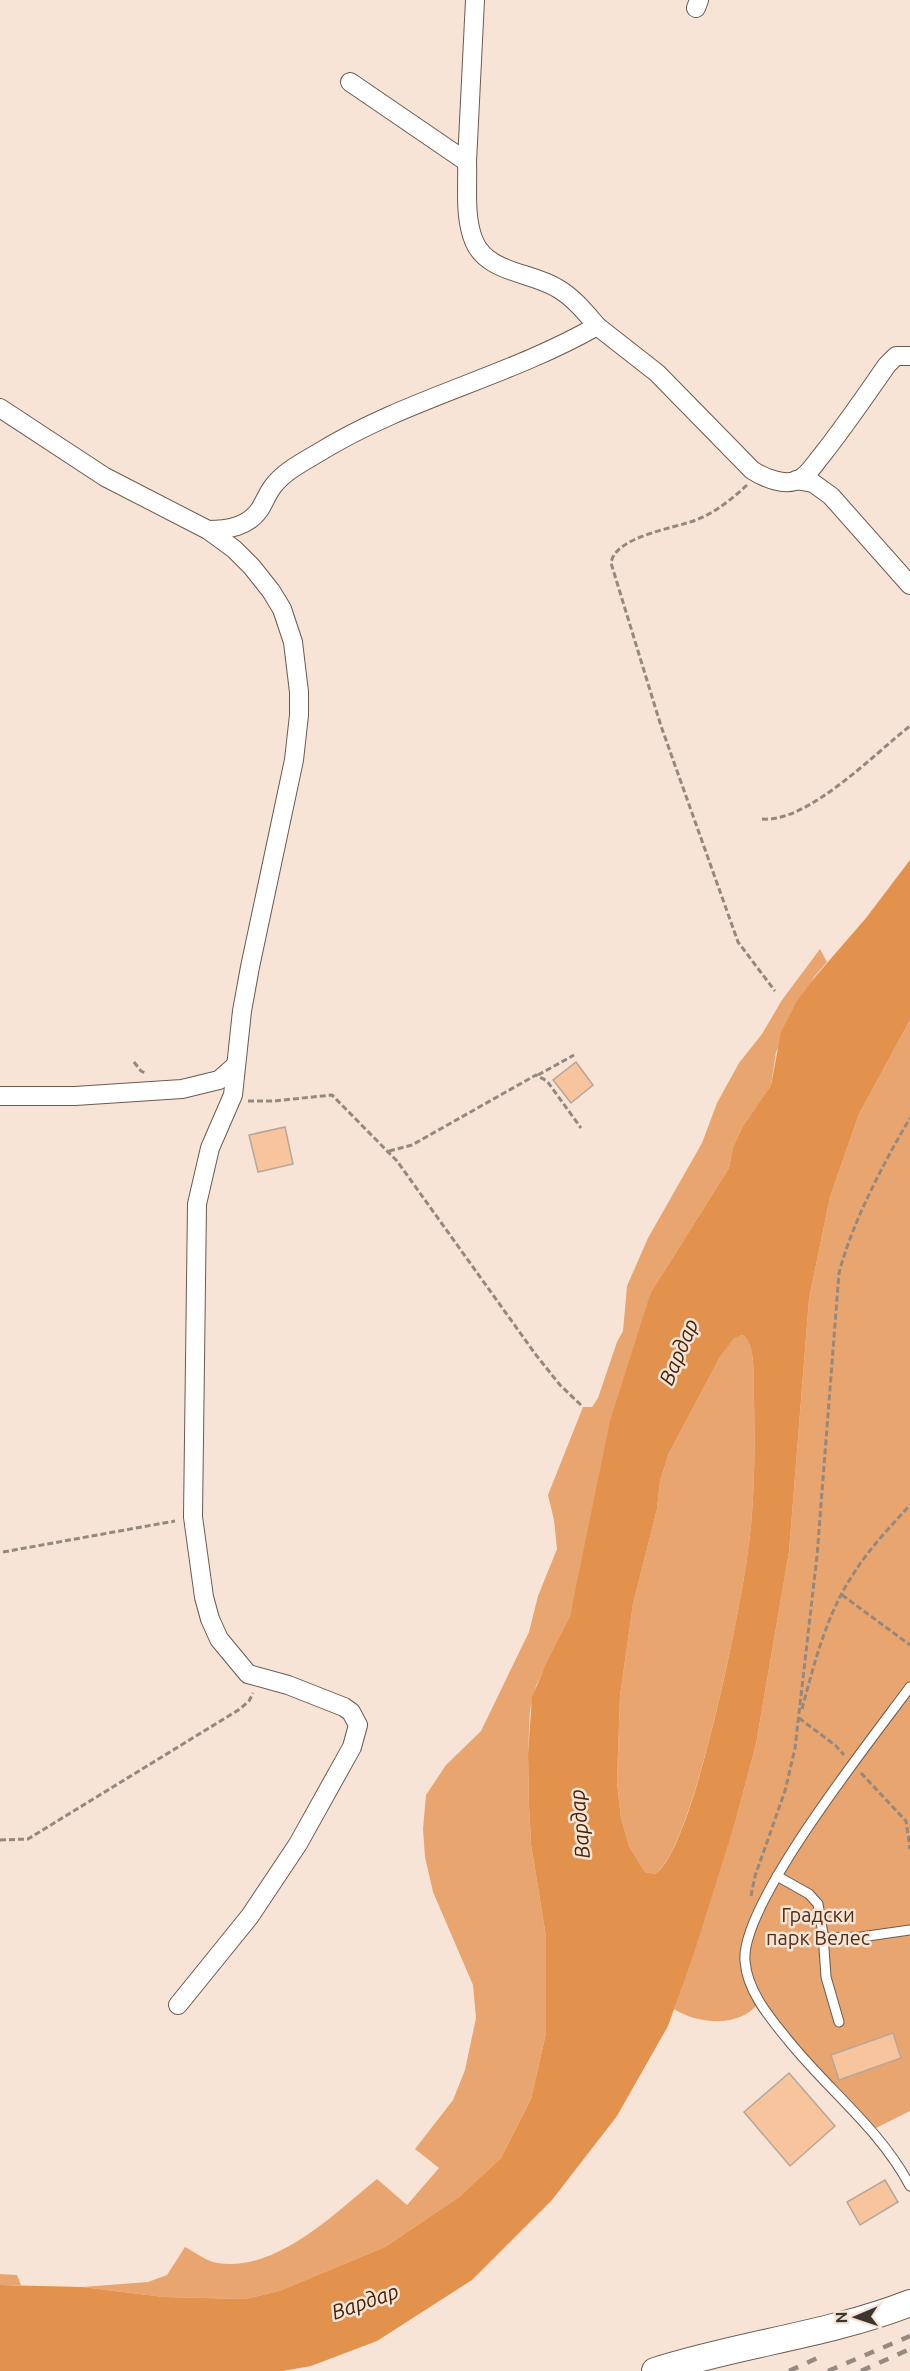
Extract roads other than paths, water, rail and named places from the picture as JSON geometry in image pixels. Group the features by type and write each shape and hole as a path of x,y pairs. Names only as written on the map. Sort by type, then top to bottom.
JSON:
{"main road":[{"path":"655,2371 743,2347 838,2327 910,2302"}],"street":[{"path":"475,0 467,162 470,226 475,243 482,254 504,268 555,286 574,300 597,326 657,373 748,467 759,474 782,481 808,481 820,486 910,585"},
{"path":"350,82 467,162"},
{"path":"207,530 231,529 245,523 256,515 280,478 351,434 538,357 597,326"},
{"path":"796,480 804,476 832,442 892,359 901,354 910,356"},
{"path":"0,408 105,477 207,530 234,549 252,567 282,609 293,642 299,692 294,760 250,967 231,1101 210,1148 200,1186 195,1221 193,1517 204,1597 219,1639 248,1674 288,1684 344,1707 358,1721 358,1729 352,1747 335,1779 292,1853 250,1916 178,2005"},
{"path":"0,1096 75,1096 182,1089 219,1080 236,1065"}],"lane":[{"path":"910,1688 853,1765 777,1876 762,1904 747,1943 745,1964 753,1988 767,2013 797,2051 885,2146 910,2186"},
{"path":"777,1876 814,1898 824,1938 826,1977 839,2022"},
{"path":"824,1938 861,1937 910,1930"}],"water":[{"name":"Вардар","path":"910,860 910,1020 859,1114 830,1197 809,1299 789,1552 756,1744 735,1823 693,1956 668,2026 617,2116 552,2200 472,2280 377,2341 311,2366 283,2371 0,2371 0,2285 82,2287 164,2297 245,2299 279,2291 385,2247 459,2197 501,2158 531,2099 546,2033 546,1937 531,1844 529,1805 528,1754 532,1697 570,1616 610,1421 651,1292 729,1168 733,1147 743,1126 771,1085 781,1032 797,1001 866,918","holes":["742,1335 747,1339 753,1364 754,1459 752,1519 743,1586 725,1675 699,1778 670,1856 655,1874 645,1872 629,1846 621,1818 617,1782 620,1696 633,1604 657,1509 660,1481 669,1453 720,1357 734,1338"]}],"railway":[{"path":"828,2371 910,2336"},
{"path":"861,2371 910,2349"},
{"path":"789,2371 824,2355"}],"park label":[{"name":"Градски парк Велес","path":"818,1926"}]}
